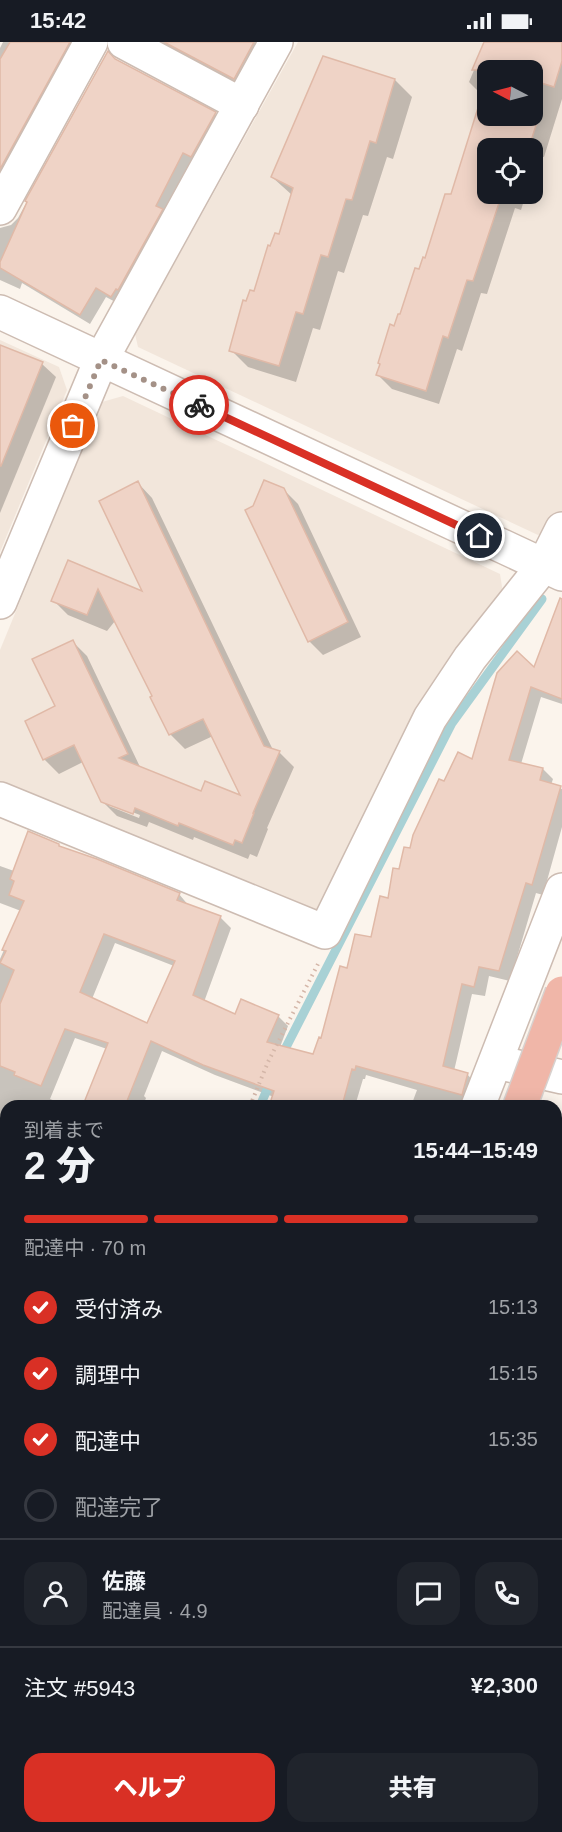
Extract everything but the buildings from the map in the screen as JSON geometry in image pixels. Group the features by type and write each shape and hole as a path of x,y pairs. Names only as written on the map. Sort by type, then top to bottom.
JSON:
{"highway":[{"path":"522,1100 562,993"}],"street":[{"path":"0,208 91,42"},
{"path":"124,42 242,105"},
{"path":"0,602 101,360 276,42"},
{"path":"0,312 553,570"},
{"path":"0,799 325,932 430,718 470,658 553,570 562,529"},
{"path":"480,1100 562,890"},
{"path":"494,1062 562,1077"}],"path":[{"path":"252,1100 268,1062 328,945 325,932"}],"shaded area":[{"path":"298,42 562,42 562,511 553,531 538,535 138,347 135,334"},
{"path":"0,340 59,367 67,390 0,552"},
{"path":"123,396 500,574 503,593 322,911 309,916 0,785 0,650 102,402"}],"waterway":[{"path":"281,1057 452,723 542,599"},
{"path":"263,1100 272,1078"}],"way so far":[{"path":"73,426 101,360 199,405"}],"route":[{"path":"199,405 480,536"}]}
